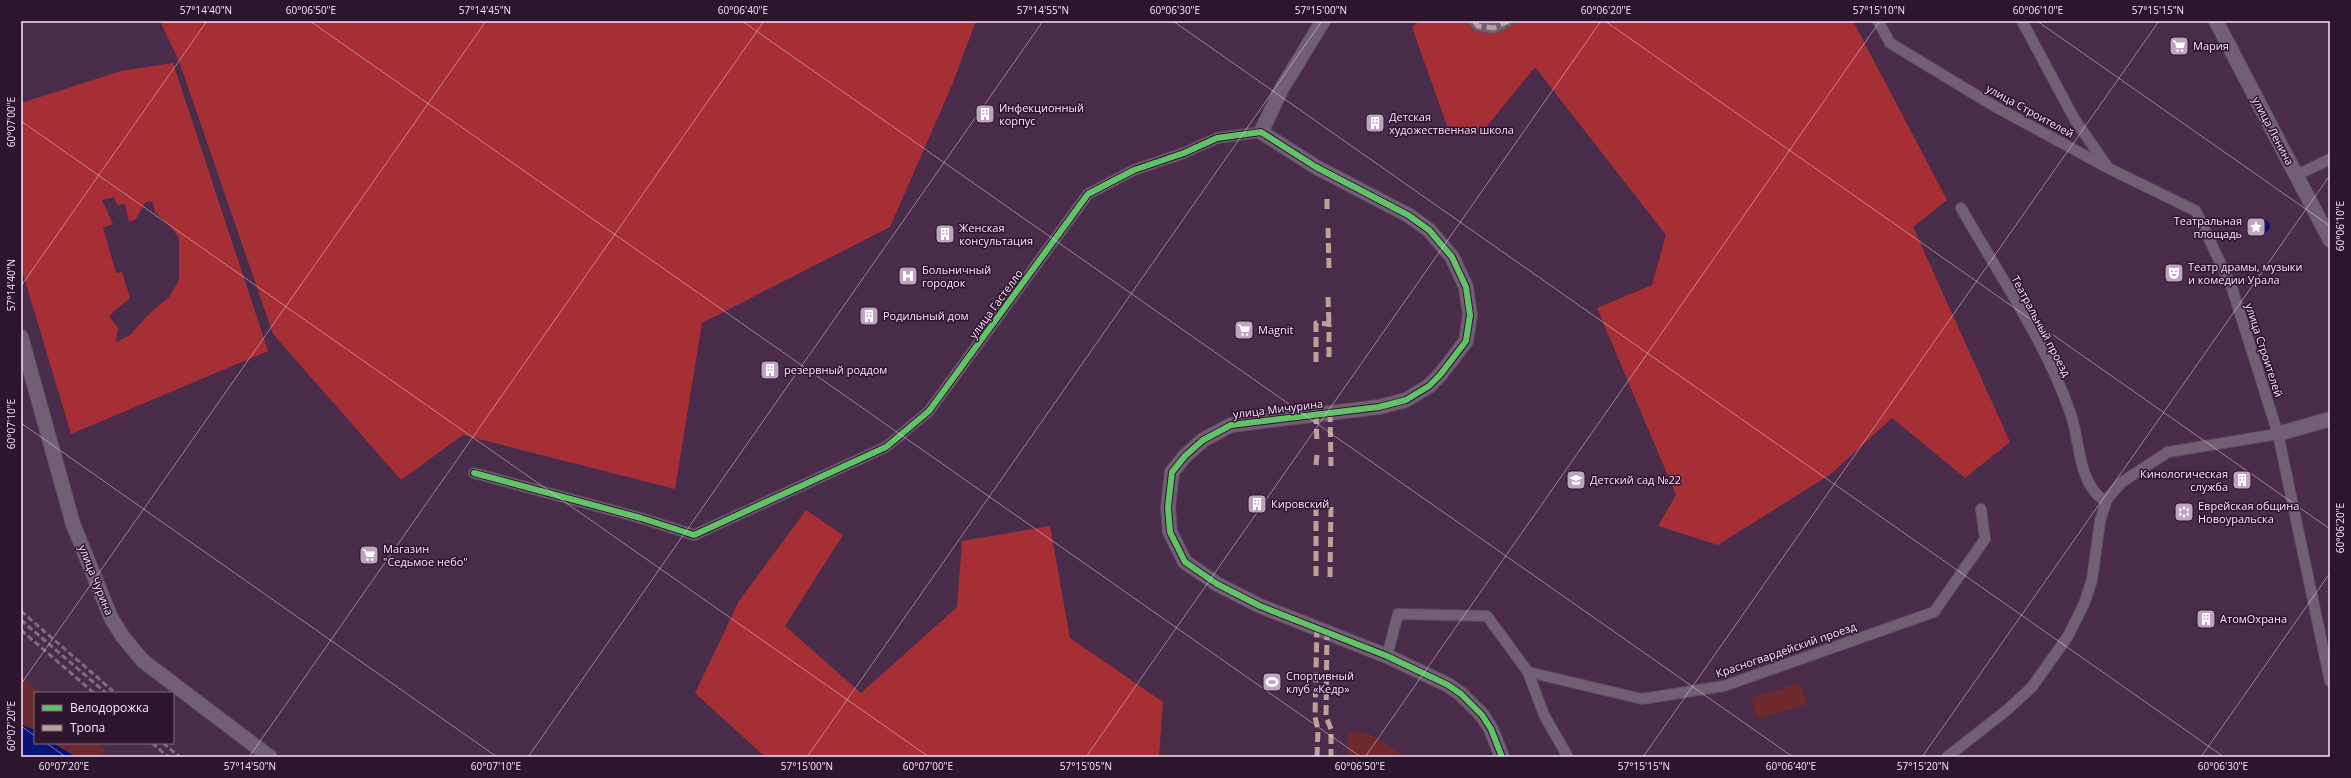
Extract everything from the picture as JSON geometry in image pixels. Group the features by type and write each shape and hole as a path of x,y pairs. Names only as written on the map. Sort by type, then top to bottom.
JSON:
{"street":[{"path":"1261,132 1282,88 1323,21"},
{"path":"1474,21 1478,26 1494,28 1508,21"},
{"name":"улица Строителей","path":"1878,21 1890,43 1994,106 2108,168 2196,211 2232,288 2278,434 2330,681"},
{"path":"2022,21 2075,120 2108,168"},
{"name":"улица Ленина","path":"2216,21 2297,175 2326,222 2330,240"},
{"name":"улица Гастелло","path":"474,473 641,518 694,535 754,510 886,447 929,411 1088,194 1134,170 1217,138 1261,132"},
{"name":"улица Мичурина","path":"1261,132 1316,166 1408,215 1429,230 1452,257 1466,286 1470,315 1466,341 1453,361 1429,386 1406,400 1379,407 1231,425 1202,440 1185,456 1172,472 1168,507 1170,532 1185,562 1217,584 1260,606 1387,656 1448,684 1472,702 1491,729 1502,757"},
{"path":"2297,175 2330,159"},
{"name":"Театральный проезд","path":"1961,208 2053,370 2071,416 2090,488 2102,499 2107,499"},
{"name":"улица Чурина","path":"21,337 73,524 111,618 123,637 143,661 270,757"},
{"path":"1947,757 2007,710 2032,687 2068,636 2084,604 2092,580 2100,521 2107,499 2122,482 2168,452 2278,434 2330,419"},
{"name":"Красногвардейский проезд","path":"1528,672 1642,699 1724,686 1934,612 1985,539 1981,509"},
{"path":"1387,656 1398,614 1487,616 1528,672 1544,715 1568,757"}],"shaded area":[{"path":"160,21 976,21 952,85 890,227 702,323 675,489 463,435 401,480 273,334 179,61"},
{"path":"1420,21 1853,21 1947,200 1913,227 2010,442 1965,478 1892,418 1831,474 1718,545 1658,526 1676,495 1597,308 1652,285 1666,235 1535,67 1483,131 1447,126 1412,27"},
{"path":"173,63 268,351 71,434 21,267 21,103 121,71","holes":["114,197 117,205 125,204 129,222 135,220 145,203 152,201 155,212 172,228 179,238 179,280 169,297 148,315 130,335 116,342 118,328 109,316 130,298 122,272 116,273 103,228 113,224 102,200"]},
{"path":"2262,220 2266,220 2270,226 2266,232 2262,232 2258,228 2258,224"},
{"path":"806,510 843,535 785,626 861,693 957,607 962,541 1050,526 1070,638 1163,702 1159,757 765,757 695,693 739,601"},
{"path":"21,677 39,692 34,692 34,730 26,726 21,727"},
{"path":"1800,683 1807,704 1758,719 1751,698"},
{"path":"22,725 34,730 34,744 55,744 76,757 21,757"},
{"path":"1348,732 1368,733 1406,757 1347,757"},
{"path":"55,744 99,744 105,750 100,757 76,757"}],"railway":[{"path":"21,611 113,691"},
{"path":"21,620 105,692"},
{"path":"21,630 93,692"},
{"path":"153,744 168,757"},
{"path":"164,744 180,757"}],"marked path":[{"path":"1474,21 1478,26 1494,28 1508,21"},
{"path":"1327,196 1327,209"},
{"path":"1328,228 1329,268"},
{"path":"1328,297 1329,324"},
{"path":"1316,362 1316,323 1329,324 1329,360"},
{"path":"1330,412 1331,466"},
{"path":"1316,414 1317,444"},
{"path":"1316,465 1317,455"},
{"path":"1316,503 1316,576"},
{"path":"1330,577 1331,504"},
{"path":"1317,625 1315,717 1318,729 1317,757"},
{"path":"1327,630 1326,717 1331,729 1331,757"}],"cycle path":[{"path":"474,473 641,518 694,535 886,447 929,411 1088,194 1134,170 1184,153 1217,138 1261,132 1316,167 1408,215 1429,230 1452,257 1466,287 1470,315 1466,341 1440,375 1429,386 1406,400 1379,407 1231,425 1203,440 1185,456 1172,472 1168,507 1170,532 1185,562 1217,584 1260,606 1387,656 1448,685 1461,694 1482,715 1491,729 1502,757"}],"place":[{"name":"Мария","path":"2179,46"},
{"name":"Инфекционный корпус","path":"985,114"},
{"name":"Детская художественная школа","path":"1375,123"},
{"name":"Театральная площадь","path":"2256,227"},
{"name":"Женская консультация","path":"945,234"},
{"name":"Театр драмы, музыки и комедии Урала","path":"2174,273"},
{"name":"Больничный городок","path":"908,276"},
{"name":"Родильный дом","path":"869,316"},
{"name":"Magnit","path":"1244,330"},
{"name":"резервный роддом","path":"770,370"},
{"name":"Детский сад №22","path":"1576,480"},
{"name":"Кинологическая служба","path":"2242,480"},
{"name":"Кировский","path":"1257,504"},
{"name":"Еврейская община Новоуральска","path":"2184,512"},
{"name":"Магазин \"Седьмое небо\"","path":"369,555"},
{"name":"АтомОхрана","path":"2206,619"},
{"name":"Спортивный клуб «Кедр»","path":"1272,682"}]}
